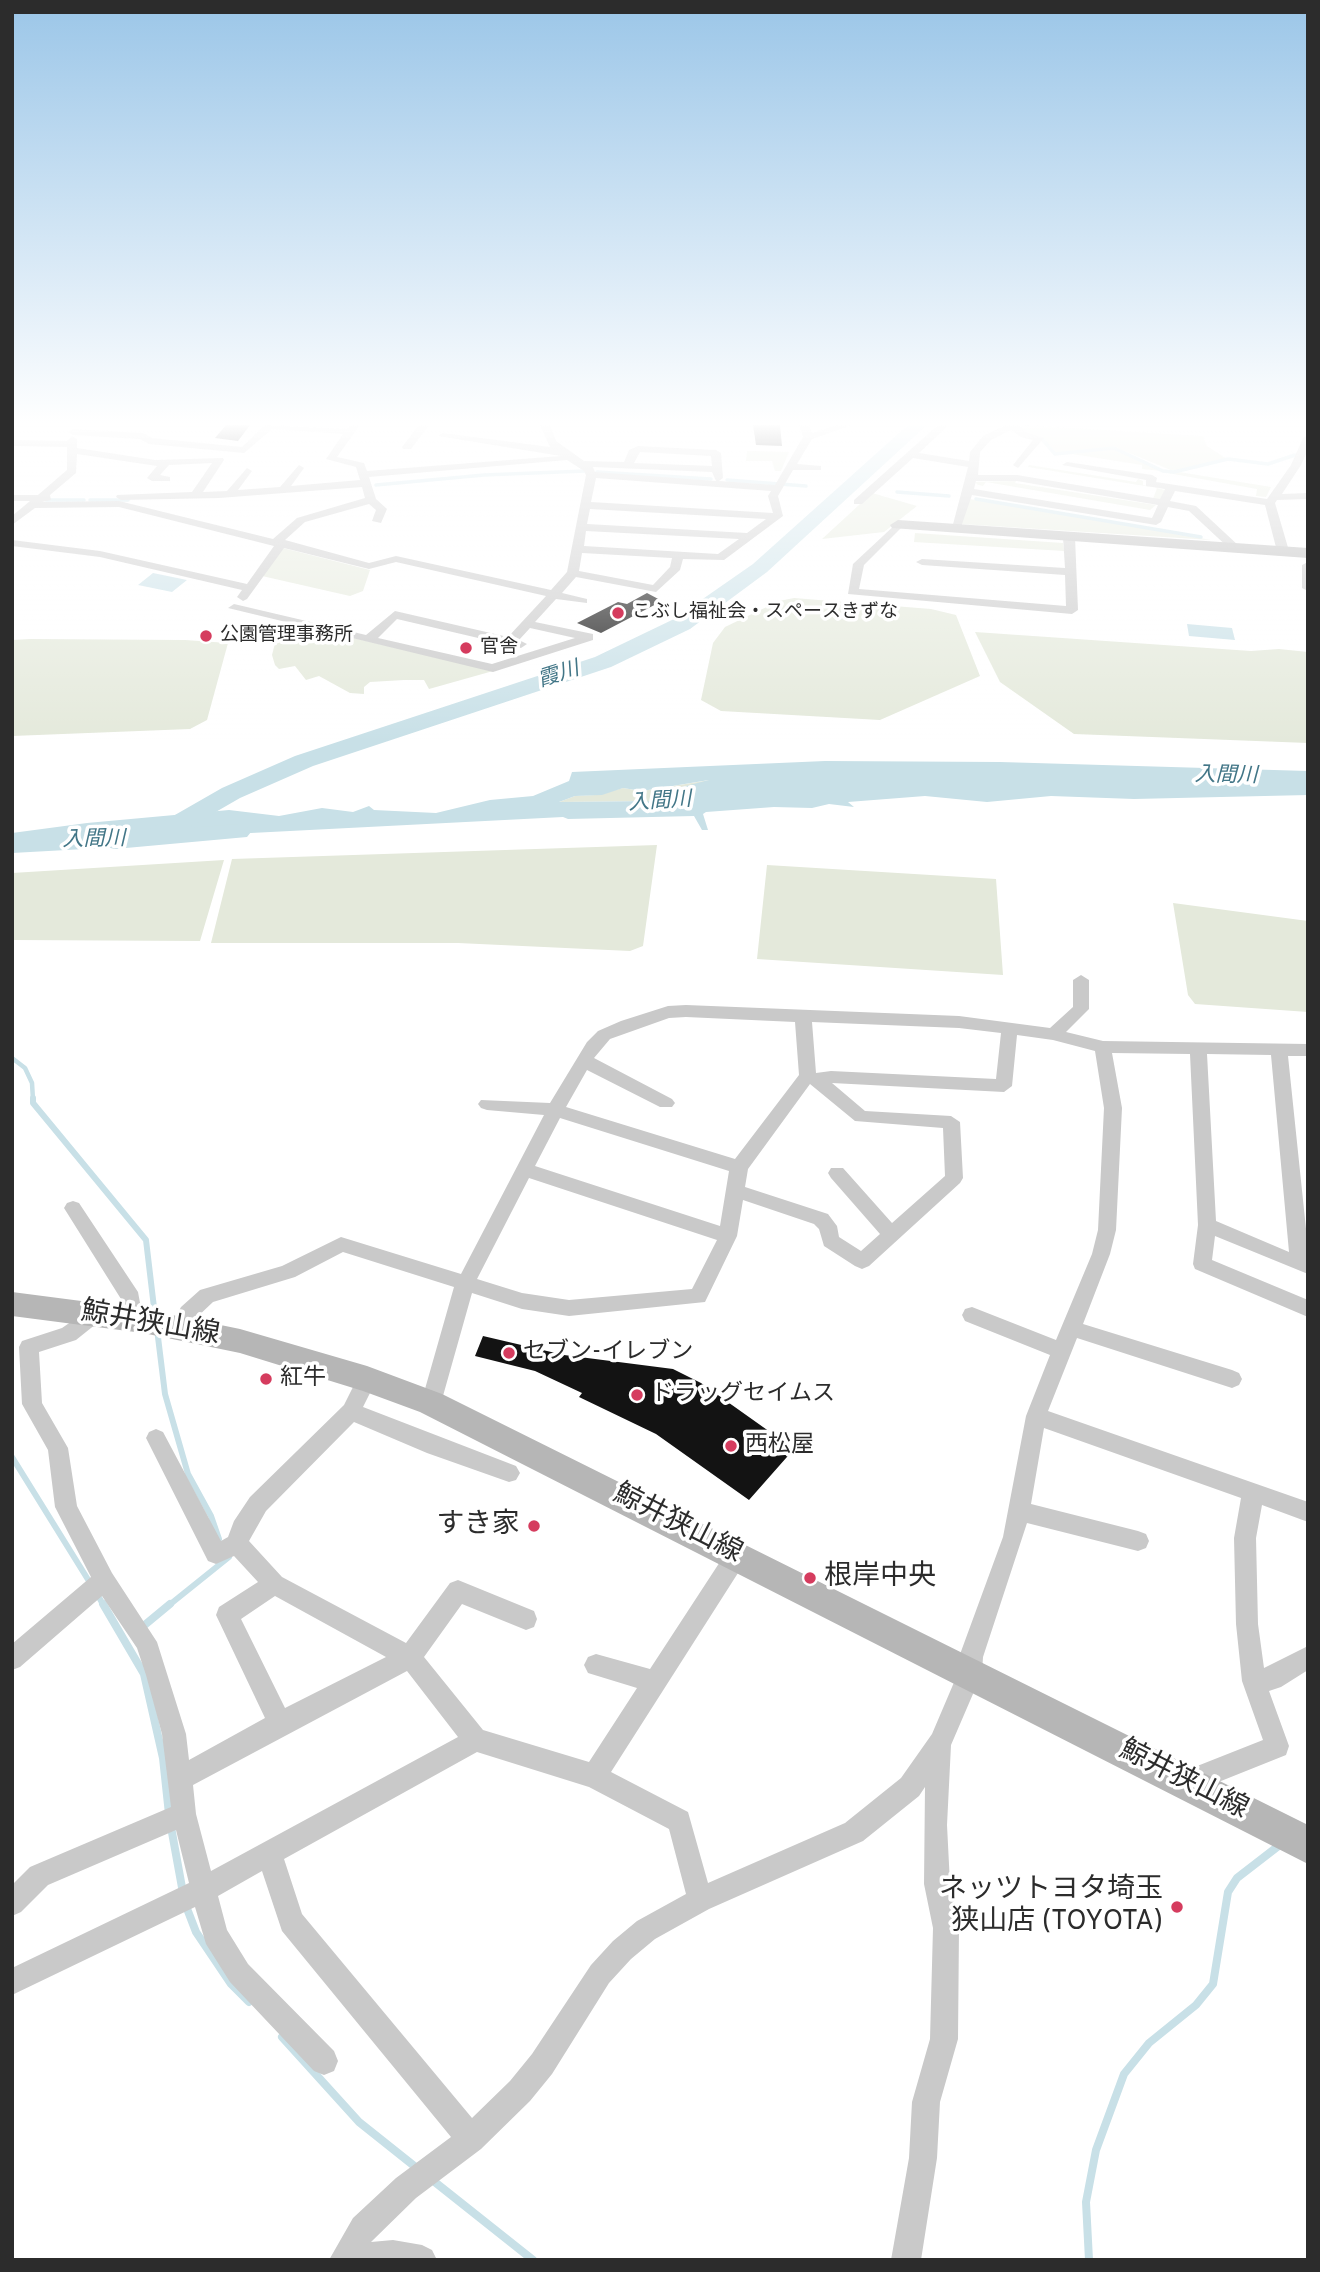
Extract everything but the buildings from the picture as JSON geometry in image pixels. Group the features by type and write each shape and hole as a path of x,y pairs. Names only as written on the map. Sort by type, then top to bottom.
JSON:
{"main road":[{"path":"972,531 1308,553"},
{"name":"鯨井狭山線","path":"12,1304 156,1324 240,1341 368,1379 431,1403 1294,1838"}],"street":[{"path":"230,531 369,566 396,559 583,601"},
{"path":"234,608 279,543 290,531"},
{"path":"511,642 573,573 580,531"},
{"path":"657,531 750,536"},
{"path":"573,573 621,568 678,556 720,558 756,531"},
{"path":"892,531 859,564 852,592 1072,610 1069,537"},
{"path":"1217,531 1235,548"},
{"path":"1278,531 1283,551"},
{"path":"12,543 100,554 250,588"},
{"path":"577,550 621,568 656,589 676,568 678,556"},
{"path":"922,562 1071,572"},
{"path":"1308,565 1308,588"},
{"path":"234,608 240,621"},
{"path":"234,608 493,668 589,637 528,624"},
{"path":"369,639 395,615 549,650"},
{"path":"1053,1034 1082,1009 1081,980"},
{"path":"431,1403 465,1284 583,1059 604,1035 668,1012 959,1022 1053,1034 1103,1047 1308,1050"},
{"path":"736,1191 821,1219 828,1226 831,1241 862,1261 954,1178 951,1122 862,1117 811,1078 803,1016"},
{"path":"73,1208 131,1298 156,1324 188,1313 206,1296 288,1272 341,1244 522,1301 569,1308 698,1296 728,1236 739,1167 811,1078 1004,1086 1010,1028"},
{"path":"347,2259 363,2228 406,2188 471,2139 520,2091 542,2064 600,1974 622,1950 646,1930 700,1900 854,1832 910,1787 940,1742 970,1673 971,1657 1014,1537 1036,1416 1101,1255 1107,1230 1113,1108 1103,1047"},
{"path":"1198,1048 1207,1225 1202,1264 1308,1309"},
{"path":"1207,1225 1304,1266 1300,1176 1279,1050"},
{"path":"583,1059 666,1103"},
{"path":"487,1104 555,1110 739,1167"},
{"path":"525,1170 728,1236"},
{"path":"837,1173 891,1234"},
{"path":"94,1314 69,1334 21,1349 32,1404 58,1448 66,1507 104,1580 139,1631 163,1689 174,1734 184,1814 215,1935 239,1973 324,2062"},
{"path":"972,1315 1061,1351"},
{"path":"1070,1328 1232,1379"},
{"path":"156,1438 216,1553 237,1544 242,1528 258,1504 351,1411 368,1379"},
{"path":"351,1411 434,1446 509,1473"},
{"path":"1036,1416 1308,1512"},
{"path":"1186,1783 1277,1746 1254,1681 1247,1624 1245,1538 1253,1493"},
{"path":"1020,1511 1138,1541"},
{"path":"237,1544 274,1584 410,1657 476,1740 594,1776 679,1821 700,1900"},
{"path":"594,1776 737,1555"},
{"path":"12,1659 104,1580"},
{"path":"274,1584 227,1615 280,1723"},
{"path":"179,1779 280,1723 410,1657 458,1591 526,1619"},
{"path":"1254,1681 1273,1679 1308,1657"},
{"path":"596,1665 656,1682"},
{"path":"12,1982 202,1891 476,1740"},
{"path":"906,2260 923,2158 926,2102 944,2039 946,1928 937,1884 935,1825 940,1742"},
{"path":"12,1903 39,1876 184,1814"},
{"path":"270,1853 291,1922 471,2139"},
{"path":"347,2259 393,2255 422,2260"}],"shaded area":[{"path":"831,531 885,531 884,532 822,539"},
{"path":"1071,531 1160,531 1211,540"},
{"path":"915,533 1063,543 1064,551 914,542"},
{"path":"283,548 370,570 363,591 350,596 262,576"},
{"path":"794,598 931,609 956,615 980,676 880,720 721,711 701,700 713,643 725,627 779,601"},
{"path":"286,622 493,671 429,689 424,680 404,680 370,682 364,687 364,694 350,693 319,676 306,680 295,666 279,669 275,665 272,655 279,628"},
{"path":"975,632 1251,651 1279,649 1308,652 1308,743 1074,734 1000,682"},
{"path":"12,640 185,640 228,643 207,720 190,729 12,736"},
{"path":"710,780 667,791 653,801 559,802 575,796 596,795 623,788 642,791"},
{"path":"657,845 643,946 630,951 458,943 211,943 232,859"},
{"path":"224,860 200,941 12,940 12,873"},
{"path":"767,865 996,879 1003,975 757,959"},
{"path":"1173,903 1308,921 1308,1012 1195,1004 1188,995"}],"water":[{"path":"153,573 187,580 172,592 138,585"},
{"path":"1187,624 1232,628 1235,640 1189,636"},
{"name":"入間川","path":"825,761 1000,762 1308,771 1308,795 1134,799 1051,796 987,802 925,796 848,802 854,807 829,804 812,808 774,807 706,812 703,814 708,830 702,830 694,816 563,817 173,837 128,841 121,847 12,853 12,833 87,823 229,810 279,816 322,808 353,812 369,806 374,810 436,813 490,800 533,796 569,781 572,772","holes":["709,780 667,791 653,801 559,802 575,796 602,795 623,788 642,791"]}],"waterway":[{"name":"霞川","path":"157,835 231,793 304,761 603,662 682,624 760,568 801,531"},
{"path":"1166,531 1201,537"},
{"name":"入間川","path":"115,841 238,832"},
{"path":"12,1058 25,1068 32,1083 33,1100"},
{"path":"33,1100 146,1240 155,1316"},
{"path":"157,1329 165,1394 188,1474 211,1516 219,1539"},
{"path":"12,1457 92,1586"},
{"path":"168,1606 229,1557"},
{"path":"97,1594 104,1606"},
{"path":"103,1604 144,1674 163,1758 169,1814"},
{"path":"141,1628 170,1604"},
{"path":"171,1827 183,1893"},
{"path":"1089,2260 1086,2202 1096,2150 1124,2074 1149,2043 1196,2005 1213,1984 1228,1892 1237,1878 1281,1844"},
{"path":"186,1906 196,1932 231,1984 249,2002"},
{"path":"282,2037 359,2122 418,2169"},
{"path":"431,2179 533,2260"}],"place":[{"name":"こぶし福祉会・スペースきずな","path":"618,613"},
{"name":"公園管理事務所","path":"206,636"},
{"name":"官舎","path":"466,648"},
{"name":"セブン-イレブン","path":"509,1353"},
{"name":"紅牛","path":"266,1379"},
{"name":"ドラッグセイムス","path":"637,1395"},
{"name":"西松屋","path":"731,1446"},
{"name":"すき家","path":"534,1526"},
{"name":"根岸中央","path":"810,1578"},
{"name":"ネッツトヨタ埼玉 狭山店 (TOYOTA)","path":"1177,1907"}]}
